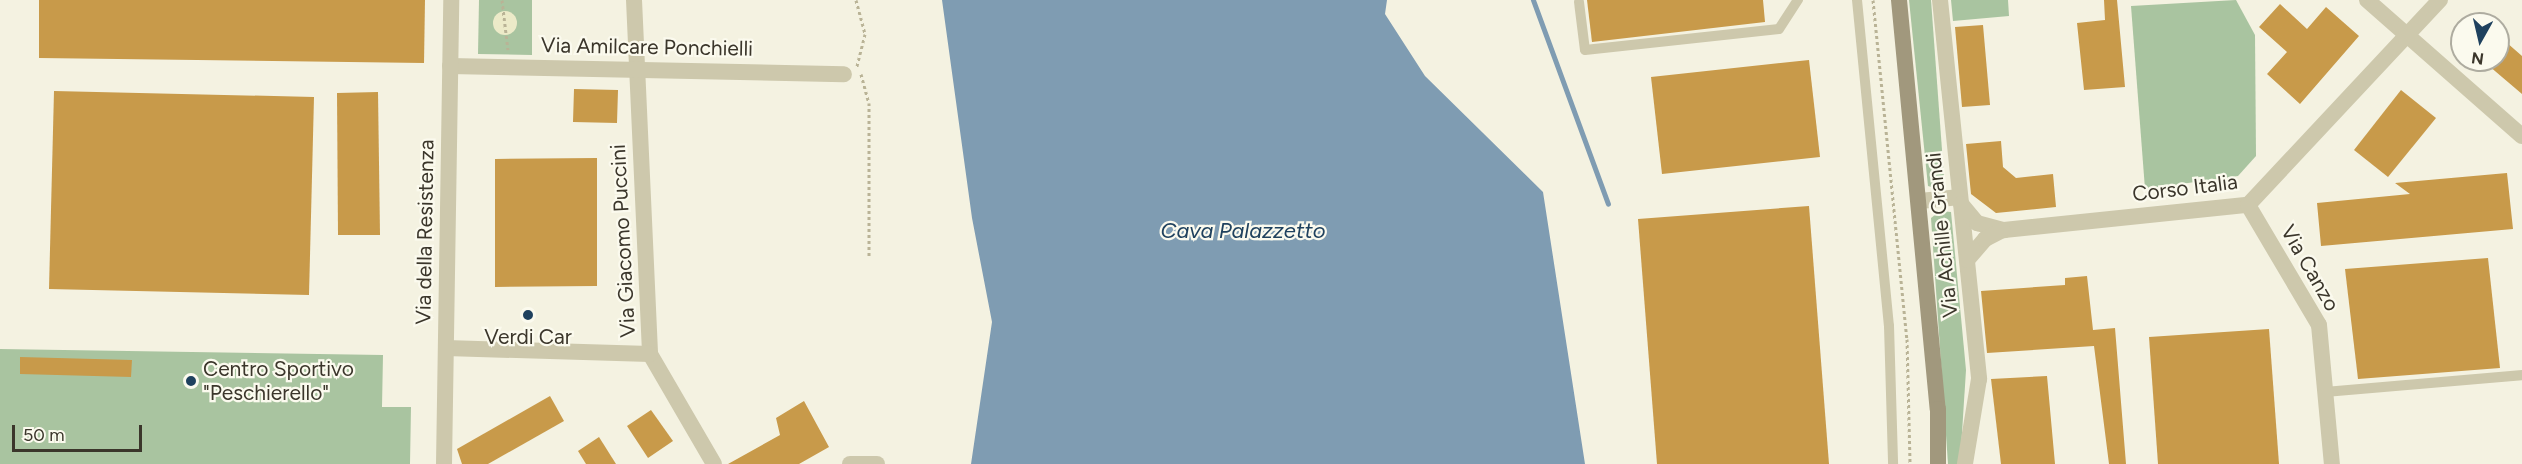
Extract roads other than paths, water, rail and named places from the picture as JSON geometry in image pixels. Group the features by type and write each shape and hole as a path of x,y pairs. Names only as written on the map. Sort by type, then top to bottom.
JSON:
{"main road":[{"name":"Via Achille Grandi","path":"1899,0 1920,201 1938,409 1938,464"}],"street":[{"name":"Via della Resistenza","path":"444,464 451,0"},
{"name":"Via Giacomo Puccini","path":"634,0 650,354 714,464"},
{"name":"Via Achille Grandi","path":"1940,0 1979,379 1965,464"},
{"path":"2367,0 2522,136"},
{"name":"Corso Italia","path":"1967,260 1985,239 2004,230 2248,205 2440,0"},
{"name":"Via Amilcare Ponchielli","path":"450,66 850,71"},
{"path":"1920,201 1961,200"},
{"name":"Corso Italia","path":"1961,200 1977,223 2004,230"},
{"name":"Via Canzo","path":"2248,205 2313,310 2325,392 2331,464"},
{"path":"446,348 650,354"},
{"path":"850,464 874,463"}],"lane":[{"path":"1580,2 1585,50 1779,29 1798,0"},
{"path":"1857,0 1889,326 1893,464"},
{"path":"2325,392 2522,375"}],"water":[{"name":"Cava Palazzetto","path":"942,0 1387,0 1385,14 1425,76 1543,192 1585,464 971,464 992,322 972,218"}],"waterway":[{"path":"1533,0 1608,204"}],"place":[{"name":"Verdi Car","path":"528,315"},
{"name":"Centro Sportivo \"Peschierello\"","path":"191,381"}]}
